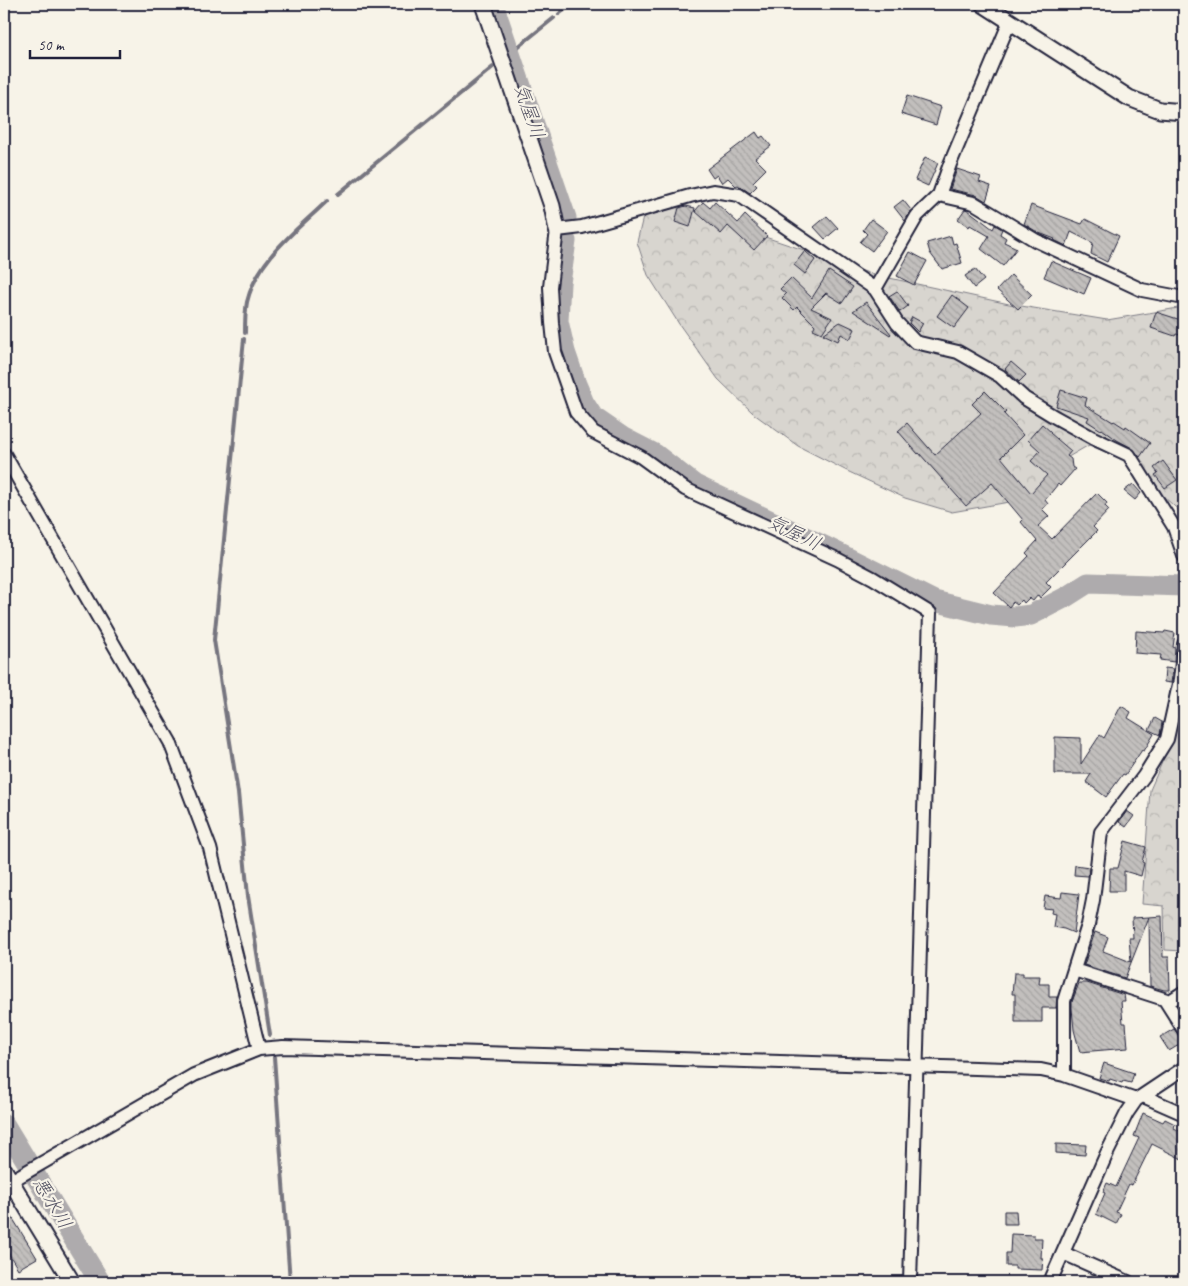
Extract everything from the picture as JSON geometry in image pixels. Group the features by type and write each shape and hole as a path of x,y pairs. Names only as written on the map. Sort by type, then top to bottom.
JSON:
{"street":[{"path":"483,4 552,206 558,230 550,287 552,323 555,352 576,412 593,432 641,456 685,489 837,559 873,578 930,613 918,1066 910,1282"},
{"path":"983,4 1129,98 1160,110 1184,112"},
{"path":"875,289 917,216 939,195 950,164 1010,21"},
{"path":"558,230 582,227 712,191 739,195 875,289 897,323 916,342 958,352 1000,376 1024,398 1054,417 1129,455 1174,528 1184,556"},
{"path":"939,195 974,203 1035,240 1142,290 1184,298"},
{"path":"4,454 170,742 210,848 259,1049"},
{"path":"1064,1075 1064,1000 1090,917 1102,832 1144,776 1167,739 1182,680 1184,644"},
{"path":"1074,970 1165,1000 1170,1001 1184,992"},
{"path":"1165,1000 1184,1030"},
{"path":"72,1282 8,1178 39,1164 194,1075 259,1049 283,1047 1041,1070 1140,1098 1184,1114"},
{"path":"1050,1282 1107,1153 1127,1113 1140,1098 1184,1068"},
{"path":"1063,1253 1128,1282"}],"green space":[{"path":"668,203 712,216 871,274 1009,304 1107,320 1184,307 1184,515 1122,459 1089,445 1063,460 1032,498 952,512 905,498 798,446 754,414 718,379 679,324 648,275 637,242 643,217"},
{"path":"1183,714 1184,951 1165,950 1164,906 1142,904 1150,790"}],"building":[{"path":"907,96 941,107 936,125 901,114"},
{"path":"756,132 760,138 763,136 771,146 755,158 766,169 753,182 757,186 750,193 738,185 736,186 728,178 722,183 717,175 713,178 707,169"},
{"path":"925,157 938,163 928,186 915,180"},
{"path":"957,169 981,177 979,182 991,186 986,201 976,195 950,189"},
{"path":"903,200 911,210 905,221 894,207"},
{"path":"703,202 710,208 715,202 738,223 745,215 767,236 754,250 728,226 721,234 695,211"},
{"path":"1031,205 1082,224 1085,219 1119,236 1107,262 1091,254 1093,243 1071,232 1066,246 1024,224"},
{"path":"686,206 695,208 690,227 675,222 679,208"},
{"path":"965,209 993,229 995,225 1002,229 1000,234 1006,238 1004,242 1017,248 1003,266 981,249 989,236 970,225 969,227 958,219"},
{"path":"827,216 838,228 825,239 814,227"},
{"path":"871,219 887,231 872,251 860,242 867,234 863,230"},
{"path":"951,236 953,244 956,243 962,263 942,269 930,253 927,243"},
{"path":"805,251 815,260 805,274 794,265"},
{"path":"910,252 927,261 914,285 897,276"},
{"path":"1051,261 1091,278 1084,294 1044,277"},
{"path":"975,269 984,280 974,288 965,276"},
{"path":"829,271 853,287 842,303 826,293 811,308 832,318 822,333 813,329 815,325 797,307 794,310 782,298 786,294 780,289 791,278 812,298"},
{"path":"1011,275 1032,295 1018,309 997,290"},
{"path":"897,291 908,306 900,312 889,296"},
{"path":"952,295 969,308 954,328 937,316"},
{"path":"866,302 891,334 890,335 853,311"},
{"path":"1156,312 1184,321 1184,336 1176,334 1175,336 1151,328"},
{"path":"912,317 923,323 918,332 909,323"},
{"path":"840,322 855,329 850,339 841,334 838,341 823,334"},
{"path":"1011,362 1026,375 1019,382 1005,369"},
{"path":"1061,390 1087,398 1085,405 1113,422 1125,428 1126,426 1150,443 1140,457 1132,448 1087,421 1089,417 1056,406"},
{"path":"985,391 1006,412 1004,414 1023,435 1001,457 1031,493 1047,475 1031,461 1040,451 1028,440 1042,424 1071,451 1067,456 1071,459 1072,467 1075,469 1060,486 1058,484 1045,500 1048,504 1042,509 1049,516 1038,526 1052,539 1097,493 1107,503 1105,506 1109,510 1093,527 1097,531 1046,582 1051,587 1040,598 1038,595 1033,601 1029,598 1024,603 1022,600 1017,605 1013,602 1009,607 994,593 1029,556 1026,553 1037,541 1021,522 1023,520 992,483 966,506 898,431 907,423 935,455 981,413 972,404"},
{"path":"1163,461 1177,480 1165,488 1155,475 1158,473 1154,468"},
{"path":"1133,484 1141,493 1135,500 1124,491"},
{"path":"1136,631 1175,633 1173,647 1175,648 1174,662 1160,660 1161,655 1135,653"},
{"path":"1165,668 1173,669 1171,683 1164,682"},
{"path":"1121,706 1131,712 1128,718 1154,734 1144,751 1142,750 1125,775 1123,774 1106,797 1086,782 1091,774 1055,774 1055,737 1081,738 1081,764 1100,735 1104,738"},
{"path":"1155,718 1162,722 1160,735 1149,730"},
{"path":"1127,811 1134,816 1126,827 1119,822"},
{"path":"1125,841 1146,847 1141,876 1124,871 1124,891 1109,891 1110,868 1118,868"},
{"path":"1075,865 1089,867 1088,876 1074,875"},
{"path":"1062,892 1079,894 1074,933 1053,927 1055,914 1051,913 1052,909 1043,908 1045,896 1061,898"},
{"path":"1162,916 1163,957 1169,957 1170,990 1150,986 1149,917"},
{"path":"1149,917 1125,978 1084,965 1095,932 1108,937 1103,951 1131,962 1129,938 1133,938 1132,918"},
{"path":"1014,973 1023,973 1023,976 1040,976 1039,984 1049,984 1049,997 1057,997 1056,1008 1042,1008 1042,1022 1015,1022 1015,994 1012,994"},
{"path":"1079,983 1087,983 1124,995 1125,1001 1121,1001 1123,1023 1126,1023 1128,1048 1080,1052 1074,1030 1072,1008 1072,1002"},
{"path":"1174,1029 1180,1037 1184,1038 1184,1042 1169,1051 1160,1037"},
{"path":"1104,1063 1134,1073 1131,1083 1099,1078"},
{"path":"1143,1113 1163,1122 1165,1119 1175,1124 1174,1128 1184,1133 1184,1160 1152,1144 1132,1185 1129,1184 1116,1212 1121,1214 1116,1224 1096,1214 1107,1183 1116,1187 1139,1138 1134,1136"},
{"path":"1056,1144 1086,1145 1085,1155 1056,1153"},
{"path":"1004,1211 1016,1211 1017,1224 1004,1224"},
{"path":"10,1214 37,1258 18,1269 4,1246 4,1218"},
{"path":"1011,1234 1034,1235 1034,1238 1042,1238 1042,1270 1015,1269 1015,1266 1006,1266 1006,1253 1010,1253"}],"waterway":[{"name":"気屋川","path":"493,4 566,218"},
{"path":"559,14 572,4"},
{"path":"519,46 554,18"},
{"path":"338,194 493,67"},
{"path":"245,333 247,302 260,272 279,246 327,201"},
{"name":"気屋川","path":"566,241 560,283 558,321 565,352 584,403 593,417 622,437 655,454 695,485 934,601 991,615 1015,617 1031,615 1088,583 1184,586"},
{"path":"244,339 214,640 238,793 248,896 270,1035"},
{"path":"274,1057 290,1282"},
{"name":"悪水川","path":"4,1124 100,1282"}]}
